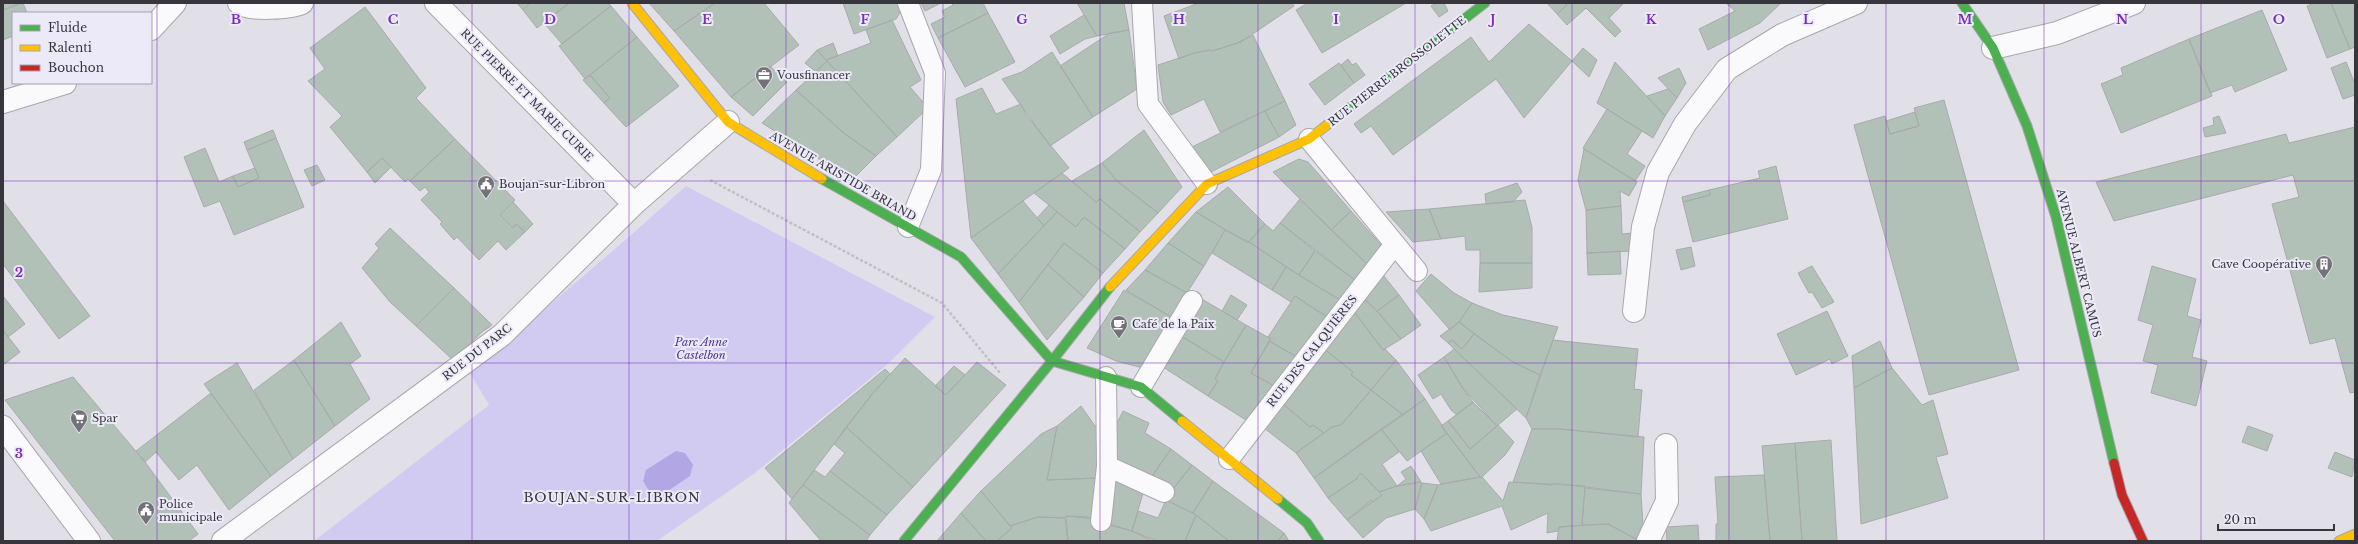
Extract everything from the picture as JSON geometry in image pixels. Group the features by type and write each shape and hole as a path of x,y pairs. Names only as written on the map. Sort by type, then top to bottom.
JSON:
{"street":[{"path":"152,28 175,3"},
{"path":"239,3 243,7 294,6 302,3"},
{"name":"RUE PIERRE ET MARIE CURIE","path":"436,3 634,204"},
{"name":"AVENUE ARISTIDE BRIAND","path":"632,3 728,122 786,159 961,257 1052,361"},
{"name":"RUE PIERRE BROSSOLETTE","path":"904,541 1052,361 1121,274 1207,184 1309,139 1485,3"},
{"path":"1634,311 1643,226 1658,172 1685,124 1727,69 1782,35 1856,3"},
{"name":"AVENUE ALBERT CAMUS","path":"1962,3 1993,48 2027,126 2056,217 2122,495 2143,541"},
{"path":"1993,48 2057,33 2134,3"},
{"path":"3,102 62,84"},
{"name":"RUE DU PARC","path":"223,541 502,335 634,204 728,122"},
{"path":"1052,361 1140,387 1307,523 1319,541"},
{"path":"3,427 89,541"},
{"path":"1648,541 1668,501 1666,445"},
{"path":"2339,541 2355,534"}],"lane":[{"path":"908,3 935,73 931,170 908,227"},
{"path":"1142,3 1148,104 1207,184"},
{"path":"1309,139 1417,271"},
{"name":"RUE DES CALQUIÈRES","path":"1229,459 1395,244"},
{"path":"1140,387 1192,301"},
{"path":"1101,521 1107,466 1106,377"},
{"path":"1107,466 1164,492"}],"path":[{"path":"679,164 942,303 1002,376 1024,394"}],"green space":[{"name":"Parc Anne Castelbon","path":"686,186 935,317 889,363 755,473 657,541 314,541 489,405 470,373"}],"shaded area":[{"path":"676,451 685,453 693,465 690,476 662,495 651,494 643,481 646,470"}],"building":[{"path":"3,3 20,3 3,10"},
{"path":"23,3 27,12 12,12 12,36 3,40 3,10"},
{"path":"517,3 530,3 523,10"},
{"path":"530,3 569,3 537,28 523,10"},
{"path":"569,3 608,3 611,6 562,44 544,23"},
{"path":"649,3 715,3 674,31"},
{"path":"715,3 764,3 799,45 731,97 674,31"},
{"path":"843,3 900,3 902,9 896,19 854,34"},
{"path":"921,3 941,3 925,11"},
{"path":"951,3 983,3 988,13 938,38 931,24 945,17 942,11 953,5"},
{"path":"1077,3 1124,3 1129,30 1097,36"},
{"path":"1199,3 1292,3 1294,6 1241,42 1212,51 1210,50 1194,53 1179,59 1164,16"},
{"path":"1308,3 1406,3 1322,53 1296,10"},
{"path":"1436,3 1444,3 1448,11 1439,17 1431,6"},
{"path":"1547,3 1564,3 1567,5 1557,14"},
{"path":"1564,3 1624,3 1609,18 1621,31 1615,37 1586,8 1567,25 1557,14 1567,5"},
{"path":"1726,3 1781,3 1760,23 1708,50 1699,29 1735,11"},
{"path":"2314,3 2331,3 2350,49 2327,58 2307,6"},
{"path":"2331,3 2355,3 2355,47 2350,49"},
{"path":"611,6 637,37 585,79 559,46"},
{"path":"365,7 426,88 416,98 455,139 410,181 408,179 405,182 382,158 367,172 330,127 342,116 308,81 325,69 310,48"},
{"path":"2262,10 2287,70 2235,92 2232,85 2210,93 2189,39"},
{"path":"988,13 1015,62 965,87 938,38"},
{"path":"1084,15 1097,36 1085,39 1060,54 1050,36"},
{"path":"892,20 921,80 910,87 928,108 897,137 826,60 871,43 866,30"},
{"path":"1529,24 1572,61 1524,118 1496,79 1393,155 1371,126 1361,133 1354,124 1471,37 1489,62"},
{"path":"1129,30 1137,89 1093,117 1060,66 1110,33"},
{"path":"1253,35 1285,101 1220,132 1204,99 1171,115 1163,102 1158,65 1194,53 1210,50 1212,51 1235,44"},
{"path":"637,37 679,86 626,127 604,103 610,98 590,75"},
{"path":"2189,39 2212,96 2121,133 2101,84 2123,75 2121,68"},
{"path":"833,43 838,56 826,60 817,50"},
{"path":"1583,48 1597,60 1589,77 1572,61"},
{"path":"817,50 827,61 816,72 805,63"},
{"path":"1052,52 1093,117 1050,146 1002,79 1022,72"},
{"path":"1348,59 1352,65 1356,63 1365,75 1354,83 1341,65"},
{"path":"827,61 897,137 876,156 845,134 796,90"},
{"path":"1615,62 1665,116 1653,138 1597,103"},
{"path":"2346,62 2355,84 2355,95 2343,99 2331,68"},
{"path":"1339,63 1354,83 1325,105 1309,84"},
{"path":"770,66 787,82 753,116 731,97"},
{"path":"1679,68 1686,83 1677,98 1658,78"},
{"path":"590,75 610,98 604,103 583,80"},
{"path":"982,88 996,114 1021,104 1026,115 1069,168 971,238 956,99"},
{"path":"1668,89 1677,98 1665,116 1647,96"},
{"path":"796,90 845,134 876,156 855,177 819,159 762,123"},
{"path":"1944,100 2019,370 1929,395 1854,125 1885,116 1890,134 1919,126 1914,108"},
{"path":"1285,101 1296,125 1279,137 1265,111"},
{"path":"1607,109 1642,131 1627,154 1645,166 1635,181 1583,148"},
{"path":"1265,111 1279,137 1209,173 1192,147"},
{"path":"1915,112 1919,126 1890,134 1886,121"},
{"path":"2219,116 2226,133 2205,137 2203,128 2214,125 2213,118"},
{"name":"Cave Coopérative","path":"2355,127 2355,392 2350,393 2335,338 2310,344 2272,204 2299,197 2293,175 2114,221 2096,182 2286,134 2289,143"},
{"path":"273,130 276,138 247,150 244,142"},
{"path":"1144,130 1182,187 1158,213 1117,181 1102,163"},
{"path":"276,138 304,207 234,235 220,201 204,207 184,157 205,148 219,182 233,176 238,187 259,178 247,150"},
{"path":"455,139 515,200 500,215 513,228 516,224 525,232 506,250 498,241 479,260 457,237 454,240 440,224 442,222 421,200 429,192 425,187 420,191 410,181"},
{"path":"1584,149 1637,182 1629,196 1620,191 1621,206 1586,210 1578,180"},
{"path":"382,158 391,167 375,183 367,172"},
{"path":"1299,159 1308,162 1351,211 1331,230 1273,172"},
{"path":"1102,163 1117,181 1158,213 1140,232 1100,199 1096,202 1072,181"},
{"path":"317,165 325,180 312,186 304,170"},
{"path":"1776,166 1788,219 1693,242 1683,202 1710,195 1709,190 1760,178 1758,171"},
{"path":"255,168 259,178 238,187 233,176"},
{"path":"1062,173 1096,202 1100,199 1140,232 1125,249 1084,217 1076,227 1034,193"},
{"path":"1517,183 1522,192 1513,202 1486,204 1485,194"},
{"path":"1228,187 1265,224 1248,243 1196,212"},
{"path":"1709,190 1710,195 1683,202 1682,197"},
{"path":"1300,199 1367,264 1355,280 1280,223"},
{"path":"1525,200 1532,227 1532,263 1480,263 1480,250 1466,250 1465,236 1441,239 1429,209"},
{"path":"3,201 90,316 59,339 3,264"},
{"path":"1023,201 1044,226 998,274 971,238"},
{"path":"513,202 533,224 525,232 516,224 513,228 500,215"},
{"path":"1049,205 1057,212 1044,226 1037,218"},
{"path":"1621,206 1622,234 1633,233 1633,251 1587,253 1586,210"},
{"path":"1429,209 1441,239 1413,242 1386,212"},
{"path":"1351,211 1381,245 1367,264 1331,230"},
{"path":"1057,212 1076,227 1084,217 1125,249 1103,273 1064,243 1019,302 998,274"},
{"path":"1196,212 1225,230 1204,266 1168,243"},
{"path":"1280,223 1315,251 1299,275 1249,242 1265,224 1273,231"},
{"path":"390,228 454,288 416,326 390,302 362,268 379,248 375,244"},
{"path":"1225,230 1249,242 1286,267 1272,290 1212,253"},
{"path":"1064,243 1103,273 1084,297 1048,265"},
{"path":"1168,243 1204,266 1187,293 1145,270"},
{"path":"1691,247 1695,266 1681,270 1676,250"},
{"path":"1315,251 1355,280 1340,300 1299,275"},
{"path":"1620,251 1621,274 1588,275 1587,253"},
{"path":"1480,263 1532,263 1532,288 1479,292"},
{"path":"1048,265 1084,297 1047,340 1019,302"},
{"path":"1812,266 1834,302 1822,308 1812,292 1809,293 1798,273"},
{"path":"2152,266 2196,279 2187,316 2201,320 2192,357 2207,361 2196,406 2151,393 2158,365 2143,361 2153,325 2138,320"},
{"path":"1286,267 1340,300 1327,317 1295,296 1291,302 1272,290"},
{"path":"1145,270 1187,293 1173,318 1126,290"},
{"path":"1380,271 1399,295 1377,311 1361,296"},
{"path":"1431,274 1454,293 1472,303 1459,322 1450,330 1416,291"},
{"path":"454,288 492,325 482,332 453,360 416,326"},
{"path":"1124,290 1173,318 1143,368 1116,361 1087,348"},
{"path":"1231,295 1247,305 1237,320 1222,311"},
{"path":"1399,295 1421,325 1401,339 1377,311"},
{"path":"3,296 25,324 8,337 3,330"},
{"path":"1295,296 1327,317 1297,357 1269,341 1271,339 1268,337"},
{"path":"1361,296 1377,311 1401,339 1383,350 1352,309"},
{"path":"1200,298 1246,325 1224,362 1181,336"},
{"path":"1472,303 1503,315 1558,327 1540,375 1513,362 1459,322"},
{"path":"1352,309 1383,350 1385,349 1396,360 1371,390 1351,375 1353,372 1323,348"},
{"path":"1827,311 1848,356 1832,364 1830,359 1796,375 1777,334"},
{"path":"341,322 361,356 350,364 370,399 335,426 294,360"},
{"path":"1459,322 1474,334 1462,349 1452,340 1448,343 1440,336"},
{"path":"1246,325 1271,339 1251,373 1276,387 1249,422 1208,396 1218,381 1215,379 1224,362"},
{"path":"3,330 20,352 3,365"},
{"path":"1474,334 1513,362 1540,375 1526,418 1448,343 1452,340 1462,349"},
{"path":"1181,336 1224,362 1215,379 1218,381 1208,396 1163,367"},
{"path":"1553,340 1638,349 1634,389 1642,390 1638,437 1560,429 1532,429 1526,418"},
{"path":"1269,341 1297,357 1276,387 1251,373"},
{"path":"1880,341 1892,368 1854,388 1852,356"},
{"path":"1323,348 1353,372 1351,375 1371,390 1341,425 1332,427 1324,433 1313,425 1310,427 1282,403"},
{"path":"1454,349 1517,409 1497,426 1462,387 1444,357"},
{"path":"1444,357 1473,402 1457,415 1451,410 1441,394 1433,399 1418,375"},
{"path":"905,358 946,395 977,362 1006,385 913,487 846,427 873,393"},
{"path":"294,360 335,426 293,459 254,390"},
{"path":"1396,360 1425,399 1403,415 1371,390"},
{"path":"237,363 293,459 271,476 204,384"},
{"path":"954,366 965,375 946,395 935,386"},
{"path":"1892,368 1922,405 1933,400 1948,454 1936,457 1948,498 1861,524 1854,388"},
{"path":"885,369 890,374 873,393 792,499 765,468"},
{"path":"73,377 145,462 198,534 189,541 115,541 5,400"},
{"path":"1371,390 1403,415 1314,478 1296,453 1332,427 1341,425"},
{"path":"211,393 271,476 229,510 197,465 179,480 156,452 145,462 136,451"},
{"path":"1425,399 1447,433 1407,461 1381,429"},
{"path":"1473,402 1497,426 1470,449 1448,421"},
{"path":"1282,403 1310,427 1313,425 1324,433 1296,453 1264,428"},
{"path":"1081,406 1095,426 1097,426 1098,478 1047,480 1057,426"},
{"path":"1123,411 1149,423 1145,433 1171,449 1152,476 1116,462 1116,425"},
{"path":"1448,421 1470,449 1498,425 1514,442 1505,455 1481,478 1441,426"},
{"path":"1057,426 1047,480 1098,478 1095,519 1066,516 1065,518 1038,517 1010,526 981,491 1041,434"},
{"path":"2248,426 2273,435 2267,451 2242,442"},
{"path":"846,427 913,487 887,515 830,471 845,453 834,444"},
{"path":"1381,429 1399,452 1382,464 1397,486 1379,492 1361,473 1357,477 1358,478 1328,498 1314,478"},
{"path":"1532,429 1560,429 1644,437 1641,494 1553,483 1552,485 1513,482"},
{"path":"1447,433 1480,477 1441,484 1421,451"},
{"path":"1831,440 1837,541 1802,541 1795,443"},
{"path":"1795,443 1802,541 1770,541 1762,446"},
{"path":"1171,449 1192,465 1173,489 1152,476"},
{"path":"2335,452 2355,460 2352,477 2328,468"},
{"path":"1192,465 1213,481 1193,513 1168,501 1173,489"},
{"path":"1411,466 1421,482 1397,486 1406,479 1401,472"},
{"path":"814,470 825,477 830,471 887,515 870,535 803,485"},
{"path":"1361,473 1382,495 1347,520 1328,498 1358,478 1357,477"},
{"path":"1764,475 1770,541 1716,541 1716,524 1718,524 1715,477"},
{"path":"1114,476 1144,490 1132,531 1109,525"},
{"path":"1482,477 1503,501 1509,482 1585,486 1582,525 1559,527 1558,531 1547,533 1548,513 1511,530 1502,506 1431,531 1424,519 1438,485"},
{"path":"1213,481 1284,533 1278,541 1229,541 1193,513"},
{"path":"1420,482 1422,483 1415,509 1386,518 1363,538 1347,520 1371,500 1373,502 1382,495 1379,492 1397,486"},
{"path":"1422,483 1438,485 1424,519 1415,509"},
{"path":"803,485 870,535 866,541 821,541 789,503"},
{"path":"1585,488 1641,494 1643,525 1636,539 1608,524 1582,525"},
{"path":"981,491 1012,528 997,541 986,541 961,513"},
{"path":"1166,500 1196,515 1185,541 1157,541 1132,531 1138,511 1158,518"},
{"path":"961,513 986,541 937,541"},
{"path":"1196,515 1229,541 1185,541"},
{"path":"1066,516 1087,517 1132,531 1153,541 1068,541"},
{"path":"1038,517 1065,518 1068,541 997,541 1012,528 1010,526"},
{"path":"1608,524 1636,539 1635,541 1557,541 1559,527"},
{"path":"1698,525 1699,541 1667,541 1666,527"},
{"path":"1284,533 1289,541 1278,541"}],"traffic: fast":[{"path":"1327,125 1485,3"},
{"path":"1962,3 1993,48 2027,126 2056,217 2114,463"},
{"path":"822,179 961,257 1052,361 1110,287"},
{"path":"904,541 1052,361 1141,387 1182,421"},
{"path":"1278,499 1307,523 1319,541"}],"traffic: slow":[{"path":"632,3 728,122 822,179"},
{"path":"1110,287 1207,184 1309,139 1327,125"},
{"path":"1182,421 1278,499"},
{"path":"2339,541 2355,534"}],"traffic: jam":[{"path":"2114,463 2122,495 2143,541"}],"place":[{"name":"Vousfinancer","path":"764,90"},
{"name":"Boujan-sur-Libron","path":"486,199"},
{"name":"Cave Coopérative","path":"2324,279"},
{"name":"Café de la Paix","path":"1119,339"},
{"name":"Spar","path":"79,433"},
{"name":"Police municipale","path":"146,525"}],"district":[{"name":"BOUJAN-SUR-LIBRON","path":"612,497"}]}
